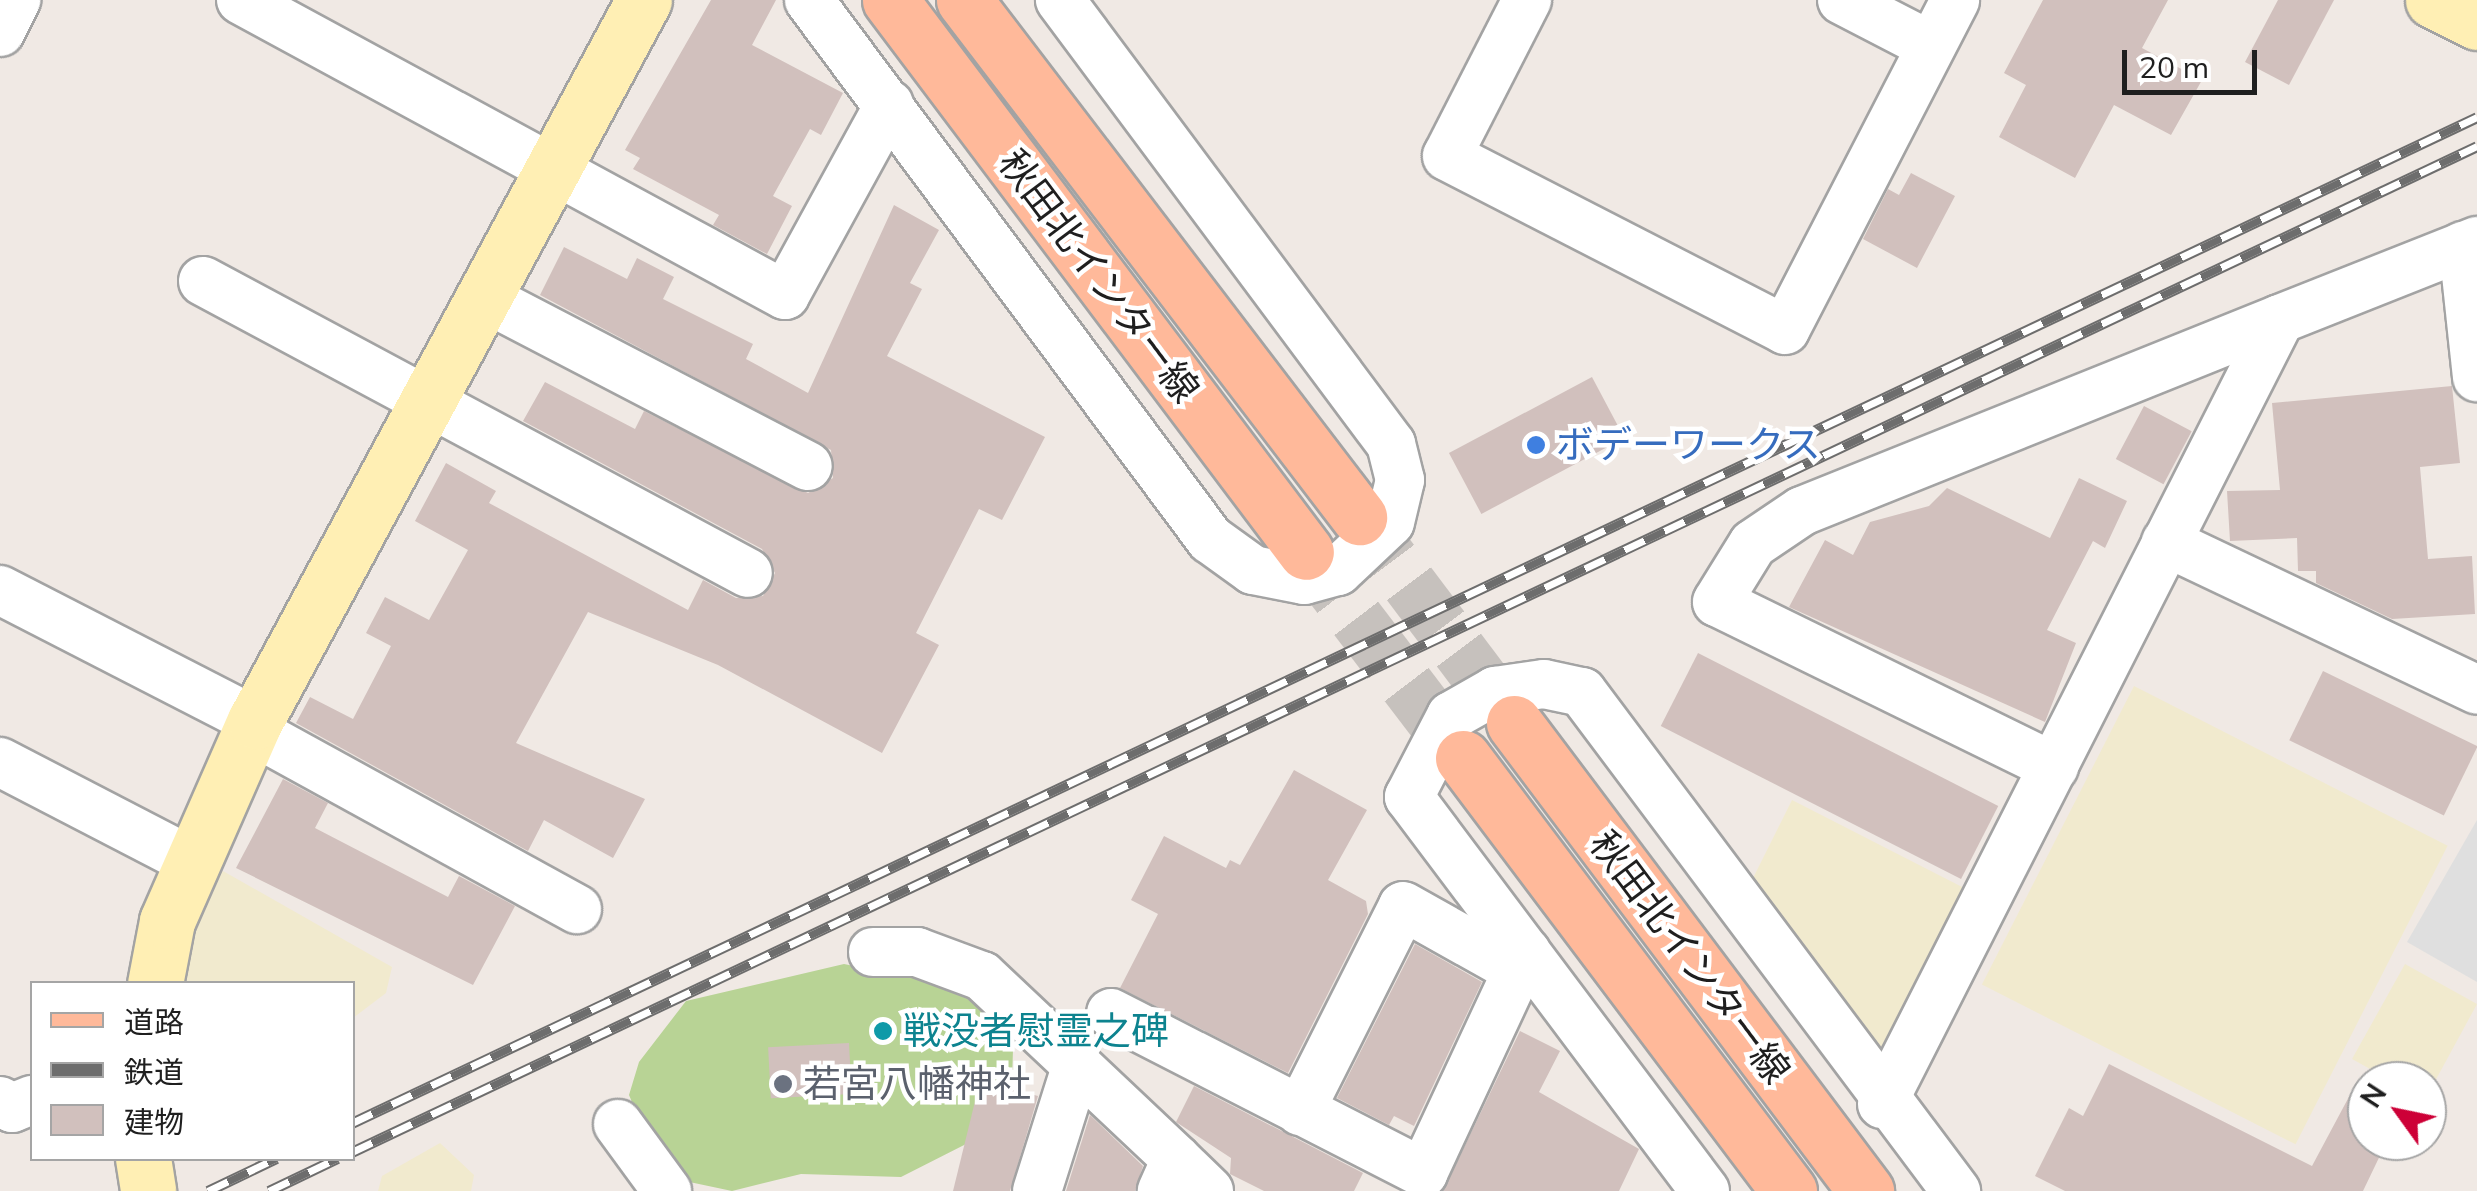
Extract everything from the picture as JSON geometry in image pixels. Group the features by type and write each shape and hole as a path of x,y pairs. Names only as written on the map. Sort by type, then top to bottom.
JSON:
{"main road":[{"name":"秋田北インター線","path":"890,0 1306,552"},
{"name":"秋田北インター線","path":"964,0 1359,517"},
{"name":"秋田北インター線","path":"1514,722 1866,1191"},
{"name":"秋田北インター線","path":"1462,758 1789,1191"}],"street":[{"path":"0,32 16,0"},
{"path":"241,0 786,295 889,105"},
{"path":"157,981 191,861 253,726 432,403 484,297 644,0"},
{"path":"809,0 1210,539 1253,570 1304,580 1351,563 1390,522 1400,480 1391,444 1060,0"},
{"path":"1527,0 1447,156 1785,330 1955,0"},
{"path":"1842,0 1931,46"},
{"path":"2433,0 2477,22"},
{"path":"2054,767 1717,602 1753,544 1802,510 2470,243 2477,377"},
{"path":"203,282 748,573"},
{"path":"484,297 808,466"},
{"path":"1882,1104 2280,319"},
{"path":"2166,542 2477,690"},
{"path":"0,590 253,726 577,909"},
{"path":"1705,1191 1521,961 1408,797 1451,716 1495,691 1544,684 1582,692 1882,1104 1956,1191"},
{"path":"0,762 191,861"},
{"path":"1300,1111 1404,906 1521,961"},
{"path":"873,952 916,952 982,976 1076,1067 1182,1180"},
{"path":"1110,1013 1300,1111 1404,1179 1422,1173 1521,961"},
{"path":"1036,1191 1076,1067"},
{"path":"0,1101 30,1100"},
{"path":"618,1124 668,1191"},
{"path":"143,1161 148,1191"}],"shaded area":[{"path":"2134,686 2448,846 2296,1144 1982,984"},
{"path":"1792,800 1968,890 1888,1046 1877,1047 1752,880"},
{"path":"2477,820 2477,982 2407,942"},
{"path":"223,871 392,967 386,993 355,1016 355,981 183,981 201,899"},
{"path":"2405,964 2477,1004 2446,1061 2352,1059"},
{"path":"440,1143 474,1175 471,1191 378,1191 382,1176"}],"green space":[{"path":"844,964 968,989 1014,1019 1012,1080 972,1141 901,1177 801,1174 732,1191 680,1180 649,1142 629,1095 639,1062 686,1001"}],"building":[{"path":"711,0 776,0 752,45 843,93 821,135 810,129 773,196 792,206 767,254 713,225 719,215 633,169 640,158 625,150"},
{"path":"2043,0 2168,0 2142,48 2202,80 2171,135 2114,105 2075,178 1999,137 2026,85 2004,73"},
{"path":"2278,0 2334,0 2289,85 2245,62"},
{"path":"1911,173 1955,196 1917,268 1863,239 1888,189 1899,195"},
{"path":"894,205 939,230 910,283 922,289 887,356 1045,437 1002,520 979,509 916,633 939,645 882,753 718,665 588,612 516,743 645,799 613,858 544,820 528,851 296,723 310,697 353,719 391,646 366,633 385,597 429,620 468,550 415,521 446,463 496,491 489,503 688,610 703,580 736,598 763,596 775,573 762,549 523,421 545,382 635,429 644,411 808,493 833,478 831,450 540,295 564,247 627,279 637,258 674,277 663,299 753,344 746,359 808,393"},
{"name":"ボデーワークス","path":"1592,377 1624,438 1481,514 1449,453"},
{"path":"2452,386 2460,463 2420,467 2428,559 2472,556 2475,614 2392,619 2316,583 2316,571 2298,571 2297,538 2230,541 2227,491 2280,490 2272,403"},
{"path":"2144,406 2192,431 2164,484 2116,459"},
{"path":"2079,478 2127,501 2105,548 2093,541 2047,630 2076,643 2045,722 1789,607 1825,540 1853,555 1870,522 1929,506 1947,488 2050,538"},
{"path":"1698,653 1998,806 1961,879 1661,726"},
{"path":"2323,671 2477,746 2444,816 2289,740"},
{"path":"1294,770 1367,810 1328,880 1366,901 1368,914 1288,1073 1120,988 1158,914 1131,900 1164,836 1226,868 1230,860 1240,865"},
{"path":"283,779 328,803 315,828 448,897 459,876 515,906 473,985 236,868"},
{"path":"1415,944 1482,982 1414,1126 1394,1116 1389,1125 1337,1098"},
{"path":"1520,1031 1560,1051 1539,1092 1639,1149 1619,1191 1443,1191"},
{"path":"849,1043 852,1094 771,1098 768,1047"},
{"path":"2109,1064 2312,1166 2347,1100 2347,1161 2377,1161 2363,1191 2065,1191 2035,1176 2069,1108 2083,1116"},
{"path":"980,1081 1038,1096 1010,1191 953,1191"},
{"path":"1194,1086 1363,1173 1354,1191 1264,1191 1230,1174 1231,1158 1176,1122"},
{"path":"1090,1115 1143,1166 1135,1191 1066,1191"}],"tunnel":[{"path":"1359,517 1514,723"},
{"path":"1306,552 1463,758"}],"railway":[{"path":"355,1122 2477,117"},
{"path":"355,1151 2477,146"},
{"path":"208,1191 271,1161"},
{"path":"269,1191 332,1161"}],"place":[{"name":"ボデーワークス","path":"1536,445"},
{"name":"戦没者慰霊之碑","path":"883,1031"},
{"name":"若宮八幡神社","path":"783,1084"}]}
